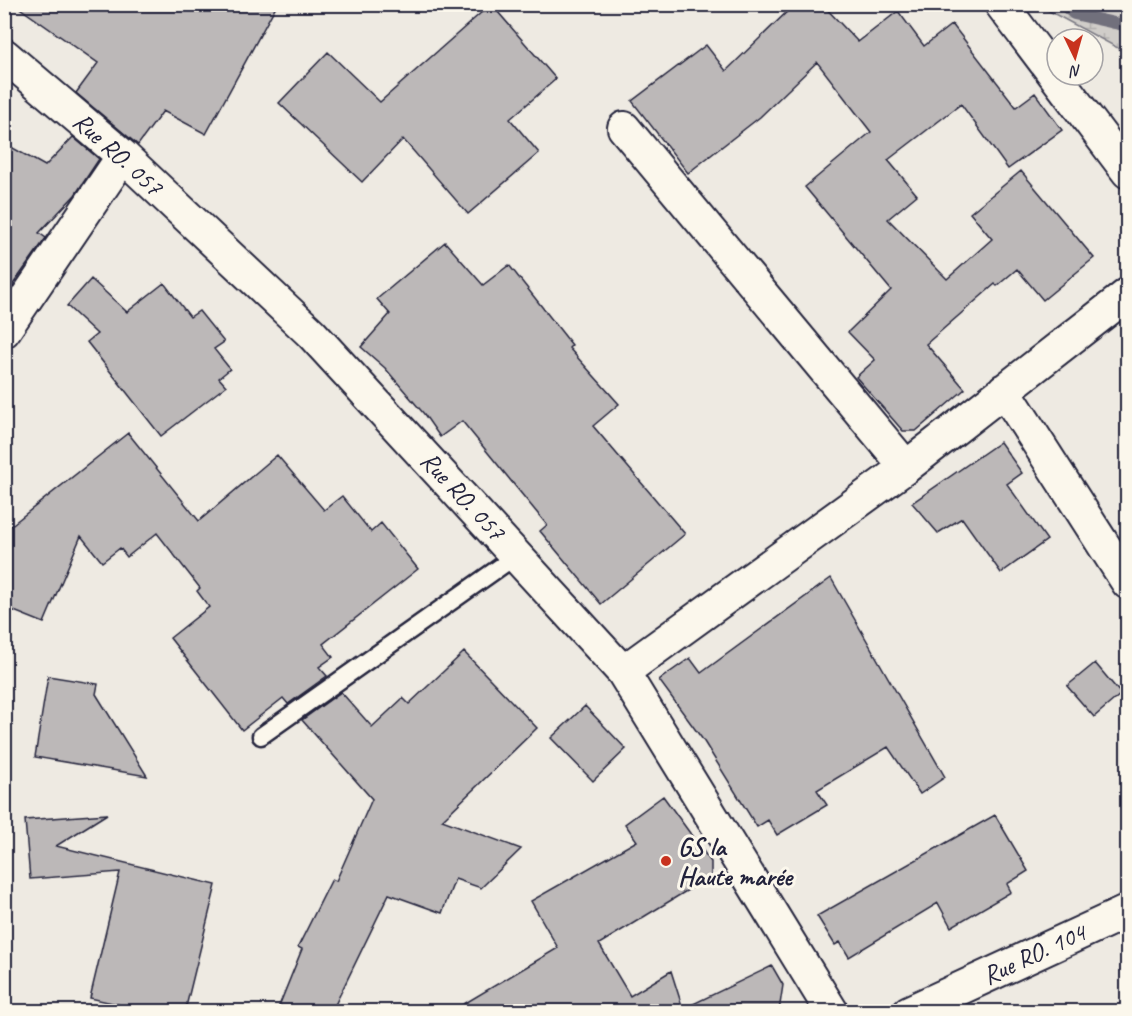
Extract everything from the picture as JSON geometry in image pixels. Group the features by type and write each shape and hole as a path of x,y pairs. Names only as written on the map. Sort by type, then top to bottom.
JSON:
{"street":[{"path":"1001,4 1128,172"},
{"name":"Rue RO. 057","path":"4,55 123,156 311,333 623,672 832,1011"},
{"path":"624,128 906,467"},
{"path":"4,331 123,156"},
{"path":"623,672 906,467 1128,294"},
{"path":"1004,390 1128,583"},
{"name":"Rue RO. 104","path":"909,1011 1128,911"}],"lane":[{"path":"261,736 517,555"}],"green space":[{"path":"1038,5 1127,5 1127,53 1105,41 1105,27 1079,27"}],"building":[{"path":"14,4 277,4 206,134 163,111 138,145 76,93 98,63"},
{"path":"491,4 556,79 510,119 539,153 468,214 403,139 362,182 279,103 328,52 380,102"},
{"path":"795,4 822,4 858,42 898,11 924,46 952,24 1016,107 1035,93 1062,130 1008,169 961,104 888,160 917,195 888,219 947,279 992,239 970,213 1021,171 1094,258 1043,300 1017,269 997,286 995,284 926,344 965,389 916,431 903,431 856,377 875,360 848,332 891,290 805,187 871,132 817,62 760,117 688,173 632,101 706,45 726,71"},
{"path":"73,137 99,159 75,195 39,233 46,238 4,297 4,143 45,166"},
{"path":"445,242 483,285 509,265 572,345 569,348 619,404 593,426 685,534 601,604 540,531 547,525 462,421 440,437 424,414 385,368 361,347 390,314 377,299"},
{"path":"91,279 127,312 164,283 190,317 199,311 224,342 214,349 230,369 219,378 226,386 161,436 87,342 97,334 67,306"},
{"path":"128,433 199,521 277,455 324,510 342,496 371,532 381,523 418,569 323,644 333,657 319,667 327,676 288,704 283,698 242,730 170,638 209,607 197,591 200,588 157,533 127,557 120,548 102,562 81,536 44,623 4,607 4,531"},
{"path":"1000,442 1022,473 1007,484 1047,540 1001,573 962,518 938,533 912,503"},
{"path":"831,578 945,777 920,794 888,747 817,790 827,805 777,835 768,820 757,827 703,740 659,680 690,658 701,673"},
{"path":"464,652 537,728 442,820 521,849 481,888 455,879 442,913 389,894 332,1011 277,1011 302,949 298,947 332,879 336,881 372,799 302,720 341,692 372,727 403,698 409,704"},
{"path":"1095,663 1121,694 1094,717 1067,686"},
{"path":"48,676 98,684 96,694 147,776 35,757"},
{"path":"585,706 626,749 593,781 551,738"},
{"path":"663,796 711,862 711,876 599,944 630,996 671,971 683,1009 772,966 783,985 779,1011 452,1011 558,948 531,901 637,841 625,824"},
{"path":"107,814 56,846 216,885 185,1011 148,1011 90,998 120,872 30,879 25,820"},
{"path":"995,815 1028,871 1007,884 1011,892 951,927 938,903 849,957 840,942 835,945 817,916"}],"waterway":[{"path":"1062,4 1074,14 1128,26"}],"place":[{"name":"GS la Haute marée","path":"666,861"}]}
